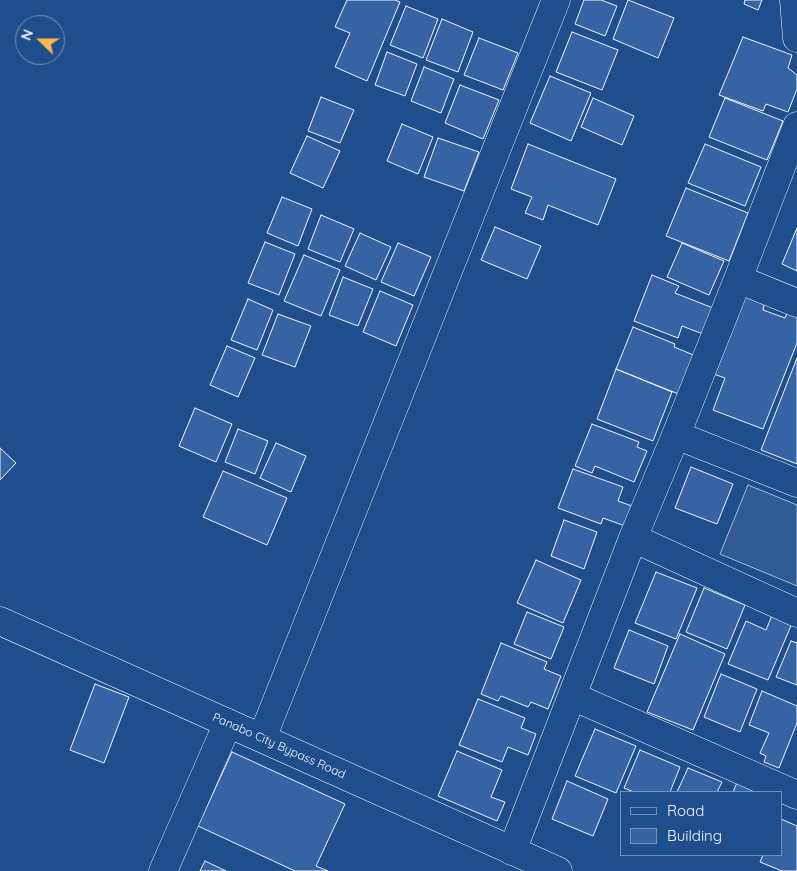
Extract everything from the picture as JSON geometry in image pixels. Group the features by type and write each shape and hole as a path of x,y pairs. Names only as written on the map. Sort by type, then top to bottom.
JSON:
{"street":[{"path":"262,738 556,0"},
{"path":"794,0 797,38"},
{"path":"512,851 633,538 676,435 797,126"},
{"path":"738,279 797,302"},
{"path":"676,435 797,483"},
{"path":"633,538 797,613"},
{"name":"Panabo City Bypass Road","path":"0,621 558,871"},
{"path":"572,696 797,795"},
{"path":"164,871 228,723"}],"shaded area":[{"path":"748,485 797,505 797,586 720,554"}],"building":[{"path":"347,0 395,0 400,2 367,81 335,67 350,33 335,27"},
{"path":"584,0 601,0 617,6 605,36 575,24"},
{"path":"628,0 674,18 658,58 613,39"},
{"path":"745,0 762,0 758,10 744,4"},
{"path":"406,6 438,19 423,58 390,45"},
{"path":"442,19 473,32 458,72 426,60"},
{"path":"572,32 618,50 602,90 556,72"},
{"path":"743,37 792,55 788,68 797,75 797,89 788,112 766,104 763,111 719,95"},
{"path":"479,38 518,53 503,90 464,75"},
{"path":"387,52 417,64 405,96 375,85"},
{"path":"424,67 454,79 441,113 411,101"},
{"path":"550,76 591,93 571,141 530,123"},
{"path":"460,85 499,100 483,139 445,123"},
{"path":"321,97 354,110 340,143 308,131"},
{"path":"593,98 634,116 622,145 581,127"},
{"path":"725,98 783,121 767,160 709,137"},
{"path":"402,124 433,137 418,174 387,161"},
{"path":"307,136 340,151 323,188 290,173"},
{"path":"438,138 479,152 464,191 424,177"},
{"path":"528,144 616,179 598,225 548,205 543,220 525,213 532,197 511,189"},
{"path":"705,144 761,167 745,206 688,183"},
{"path":"686,188 748,213 729,261 666,236"},
{"path":"282,197 312,209 298,246 267,233"},
{"path":"321,215 354,229 340,262 308,249"},
{"path":"495,227 541,246 527,279 481,260"},
{"path":"797,228 797,271 782,264"},
{"path":"360,233 391,247 376,280 345,266"},
{"path":"265,242 295,254 279,295 248,283"},
{"path":"398,243 431,257 414,296 381,282"},
{"path":"682,243 724,261 709,295 667,277"},
{"path":"304,255 340,270 321,316 284,301"},
{"path":"652,275 679,286 675,293 713,308 703,334 682,326 678,338 634,321"},
{"path":"343,277 373,289 358,326 329,315"},
{"path":"380,291 413,305 396,346 363,332"},
{"path":"740,291 765,301 763,310 785,318 789,308 797,311 797,343 763,429 713,410 725,378 708,372"},
{"path":"248,299 273,310 257,350 231,340"},
{"path":"278,314 311,326 295,367 262,355"},
{"path":"633,327 675,344 674,347 696,356 681,395 616,369"},
{"path":"227,346 255,358 238,397 210,385"},
{"path":"797,358 797,464 761,450"},
{"path":"616,369 672,392 653,441 597,419"},
{"path":"195,408 232,424 216,462 179,446"},
{"path":"592,424 639,442 637,447 647,451 634,482 595,466 592,473 575,466"},
{"path":"238,429 268,441 255,474 225,462"},
{"path":"276,443 306,456 291,492 260,478"},
{"path":"0,448 16,463 0,480"},
{"path":"691,467 733,484 717,524 675,508"},
{"path":"573,469 623,487 618,501 632,506 625,526 603,518 601,524 558,508"},
{"path":"223,471 287,498 267,545 203,517"},
{"path":"564,520 597,532 584,569 551,556"},
{"path":"536,560 581,580 563,623 517,603"},
{"path":"656,572 697,588 676,639 635,623"},
{"path":"704,588 745,605 727,649 686,632"},
{"path":"527,612 564,627 551,659 514,644"},
{"path":"773,613 793,621 768,680 728,664 746,621 766,630"},
{"path":"629,630 668,646 654,684 614,668"},
{"path":"680,634 725,654 693,730 647,712"},
{"path":"791,641 797,643 797,685 776,677"},
{"path":"501,643 547,662 544,669 561,676 548,709 531,702 528,707 501,696 498,701 481,694"},
{"path":"721,674 757,689 740,732 704,717"},
{"path":"95,684 129,697 104,763 70,750"},
{"path":"762,691 797,706 797,723 779,768 764,762 766,756 760,753 769,733 749,725"},
{"path":"478,699 525,718 521,728 536,734 528,755 508,747 502,762 459,745"},
{"path":"595,729 636,746 616,793 575,776"},
{"path":"640,750 680,767 670,791 632,791 624,788"},
{"path":"457,751 502,770 491,797 505,802 497,821 438,796"},
{"path":"232,752 345,804 316,866 328,871 295,871 198,826"},
{"path":"688,768 722,782 718,791 677,791"},
{"path":"739,778 771,791 733,791"},
{"path":"567,781 608,799 593,836 552,819"},
{"path":"782,819 797,826 797,871 782,871 760,862 763,856 782,856"},
{"path":"205,861 226,871 200,871"}]}
